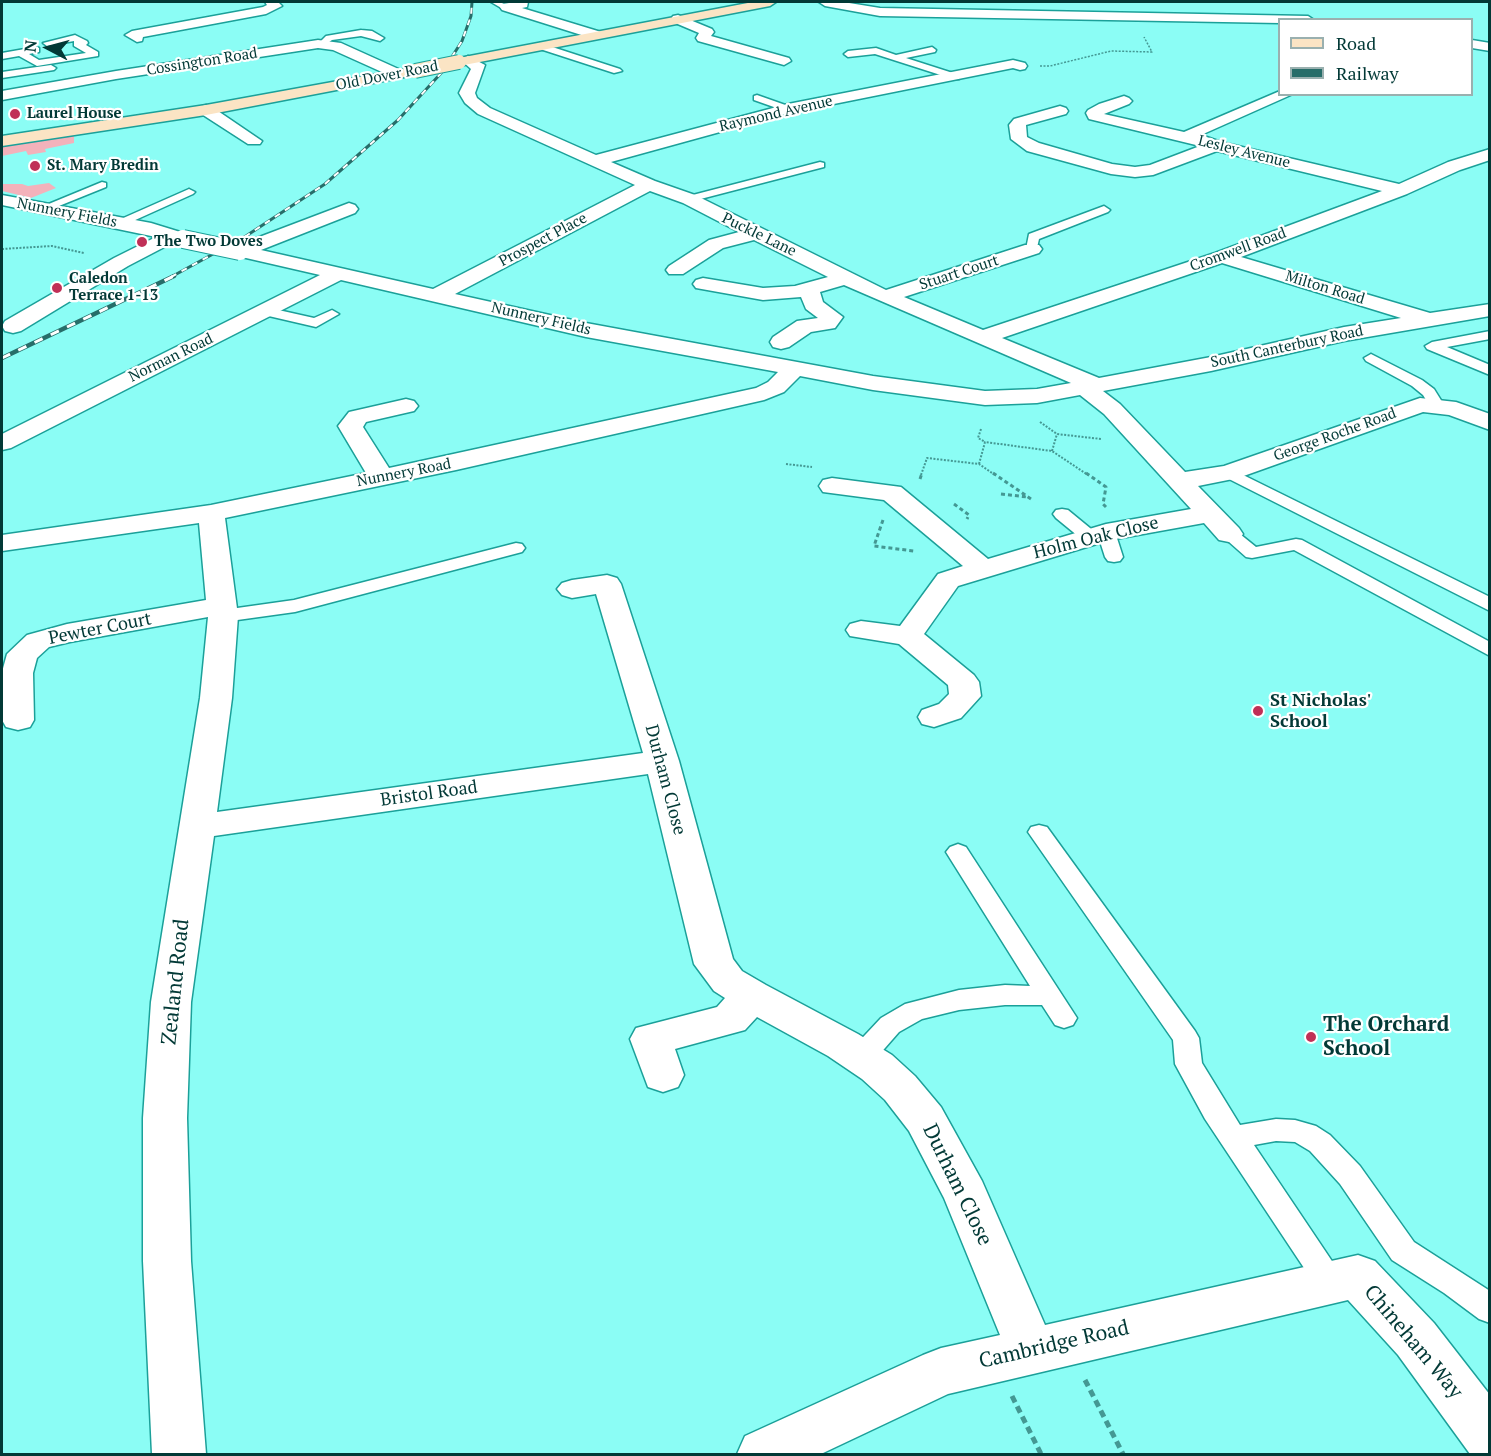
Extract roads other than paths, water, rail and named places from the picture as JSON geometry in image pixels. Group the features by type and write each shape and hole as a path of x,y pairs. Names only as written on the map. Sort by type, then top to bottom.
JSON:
{"street":[{"path":"138,38 132,35 266,10 276,6 271,2"},
{"name":"Old Dover Road","path":"2,141 206,110 770,2"},
{"path":"825,2 880,12 1278,19"},
{"path":"501,4 523,4"},
{"path":"501,4 596,35"},
{"path":"678,19 707,32 703,38 784,61"},
{"name":"Cossington Road","path":"2,96 116,75 322,44 341,48 398,74"},
{"path":"1473,44 1490,47"},
{"name":"Puckle Lane","path":"463,61 478,65 467,93 470,100 484,111 649,185 688,199 885,297 983,337 1091,386"},
{"name":"Raymond Avenue","path":"597,160 788,109 960,78 1013,64 1020,66"},
{"name":"Lesley Avenue","path":"1281,96 1191,134 1190,137 1216,146 1401,190"},
{"path":"1124,101 1104,107 1094,113 1095,116 1176,136 1190,137"},
{"path":"206,110 254,141"},
{"path":"1055,115 1017,125 1019,139 1033,147 1111,170 1146,171 1216,146"},
{"name":"Cromwell Road","path":"983,337 1222,257 1490,154"},
{"name":"Prospect Place","path":"437,295 649,185"},
{"name":"Nunnery Fields","path":"2,200 118,223 586,330 795,369 984,398 1037,396 1091,386"},
{"path":"240,251 339,210"},
{"path":"676,270 716,244 757,233"},
{"path":"13,326 122,261 177,237"},
{"name":"Stuart Court","path":"885,297 1032,249"},
{"name":"Milton Road","path":"1222,257 1427,319"},
{"name":"Norman Road","path":"2,443 340,273"},
{"path":"704,284 763,294 810,289 847,278"},
{"path":"781,342 805,326 827,323 832,317 813,305 810,289"},
{"name":"South Canterbury Road","path":"1091,386 1211,364 1427,319 1490,310"},
{"name":"Nunnery Road","path":"2,543 211,513 382,477 764,393 776,387 795,369"},
{"path":"1091,386 1220,524"},
{"name":"George Roche Road","path":"1179,481 1229,473 1420,405 1456,409 1490,423"},
{"path":"382,477 350,426 358,417 388,406"},
{"path":"832,486 892,493 982,568"},
{"name":"Zealand Road","path":"179,1455 167,1261 165,1118 171,1002 216,698 222,611 211,513"},
{"name":"Holm Oak Close","path":"908,636 948,580 982,568 1105,534 1220,524"},
{"name":"Durham Close","path":"572,589 608,584 662,761 714,964 728,981 861,1057 877,1067 900,1088 925,1119 966,1195 1030,1350"},
{"name":"Pewter Court","path":"12,703 16,673 22,654 38,641 67,633 222,611"},
{"path":"861,630 908,636 963,682 965,696 950,711 934,717"},
{"name":"Bristol Road","path":"196,827 662,761"},
{"path":"663,1075 651,1039 730,1019 752,996"},
{"name":"Cambridge Road","path":"776,1452 941,1372 1345,1279"},
{"name":"Chineham Way","path":"1345,1279 1416,1339 1490,1438"}],"lane":[{"path":"322,44 329,38 361,33 369,33 380,38"},
{"path":"21,52 37,63 95,54 75,38 47,43"},
{"path":"2,46 36,41 47,43 83,62 2,75"},
{"path":"2,56 84,43"},
{"path":"540,46 616,71"},
{"path":"871,62 932,50"},
{"path":"848,54 876,51 960,78"},
{"path":"76,58 107,57"},
{"path":"757,98 788,109"},
{"path":"688,199 820,165"},
{"path":"45,208 102,185"},
{"path":"118,223 189,192"},
{"path":"150,196 170,200"},
{"path":"1032,249 1033,237 1104,210"},
{"path":"265,311 316,323 332,314"},
{"path":"1488,335 1432,346 1490,371"},
{"path":"1371,358 1418,383 1429,392 1436,405"},
{"path":"1229,473 1490,605"},
{"path":"1062,514 1105,534"},
{"path":"1220,524 1252,553 1296,544 1490,650"},
{"path":"222,611 295,606 516,548"},
{"path":"1039,832 1186,1038 1189,1064 1215,1111 1345,1279"},
{"path":"958,852 1064,1018"},
{"path":"861,1057 890,1024 914,1011 959,1000 1005,995 1050,996"},
{"path":"1234,1137 1276,1130 1295,1131 1306,1134 1320,1143 1350,1175 1403,1251 1455,1283 1490,1309"}],"railway":[{"path":"171,277 246,236 325,184 398,120 443,71 462,41 471,16 472,2"},
{"path":"2,358 174,276"}],"place":[{"name":"Laurel House","path":"15,114"},
{"name":"St. Mary Bredin","path":"35,166"},
{"name":"The Two Doves","path":"142,242"},
{"name":"Caledon Terrace 1-13","path":"57,288"},
{"name":"St Nicholas' School","path":"1258,711"},
{"name":"The Orchard School","path":"1311,1037"}]}
